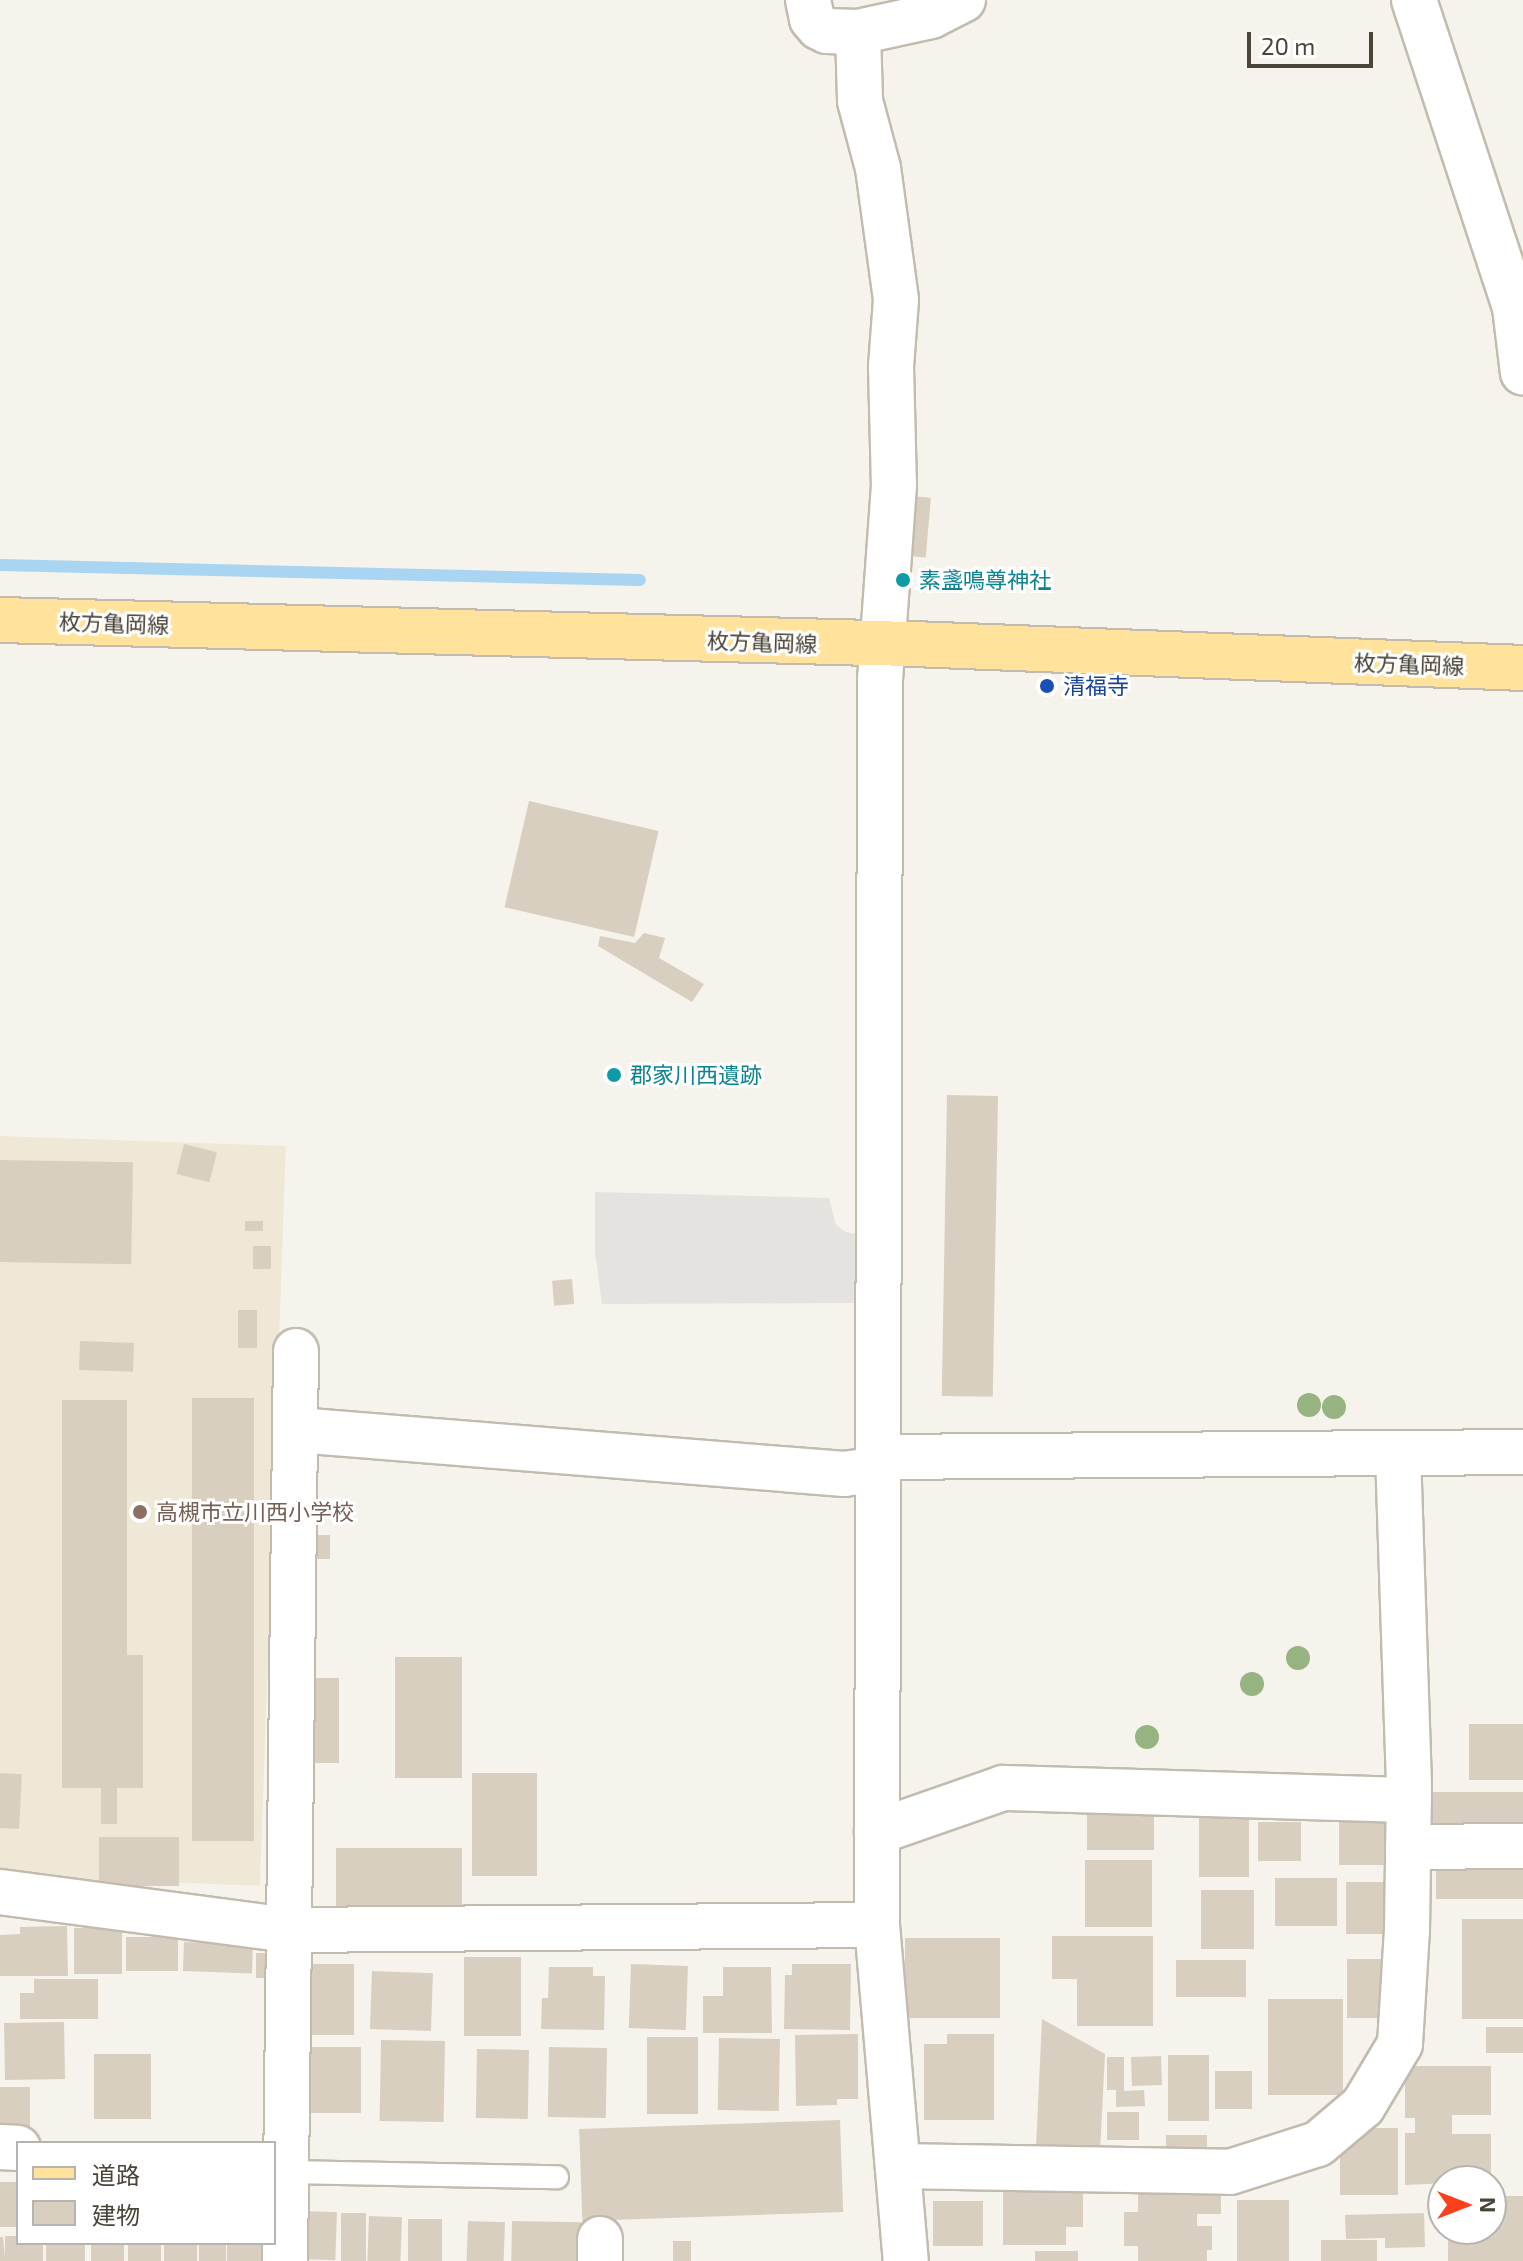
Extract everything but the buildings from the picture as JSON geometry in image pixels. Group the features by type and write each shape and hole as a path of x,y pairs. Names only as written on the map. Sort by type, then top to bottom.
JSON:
{"main road":[{"name":"枚方亀岡線","path":"0,620 882,644 1523,668"}],"street":[{"path":"808,0 812,19 819,27 827,31 858,32 931,16 963,0"},
{"path":"1414,0 1515,307 1523,373"},
{"path":"858,32 860,101 878,168 896,300 891,366 894,485 882,644 877,1925 906,2261"},
{"path":"285,2261 283,2162 290,1930 296,1351"},
{"path":"297,1430 844,1474 879,1463 1523,1452"},
{"path":"898,2166 1230,2172 1318,2144 1363,2106 1400,2044 1409,1800 1398,1454"},
{"path":"877,1832 1003,1788 1409,1800"},
{"path":"1408,1847 1523,1846"},
{"path":"0,1892 290,1930 877,1925"}],"lane":[{"path":"283,2162 557,2177"}],"shaded area":[{"name":"高槻市立川西小学校","path":"0,1136 286,1146 260,1886 0,1876"},
{"path":"595,1192 829,1198 836,1225 846,1232 861,1235 860,1303 602,1304 595,1252"}],"waterway":[{"path":"0,565 640,580"}],"place":[{"name":"素盞鳴尊神社","path":"903,580"},
{"name":"清福寺","path":"1047,686"},
{"name":"郡家川西遺跡","path":"614,1075"},
{"name":"高槻市立川西小学校","path":"140,1512"}]}
